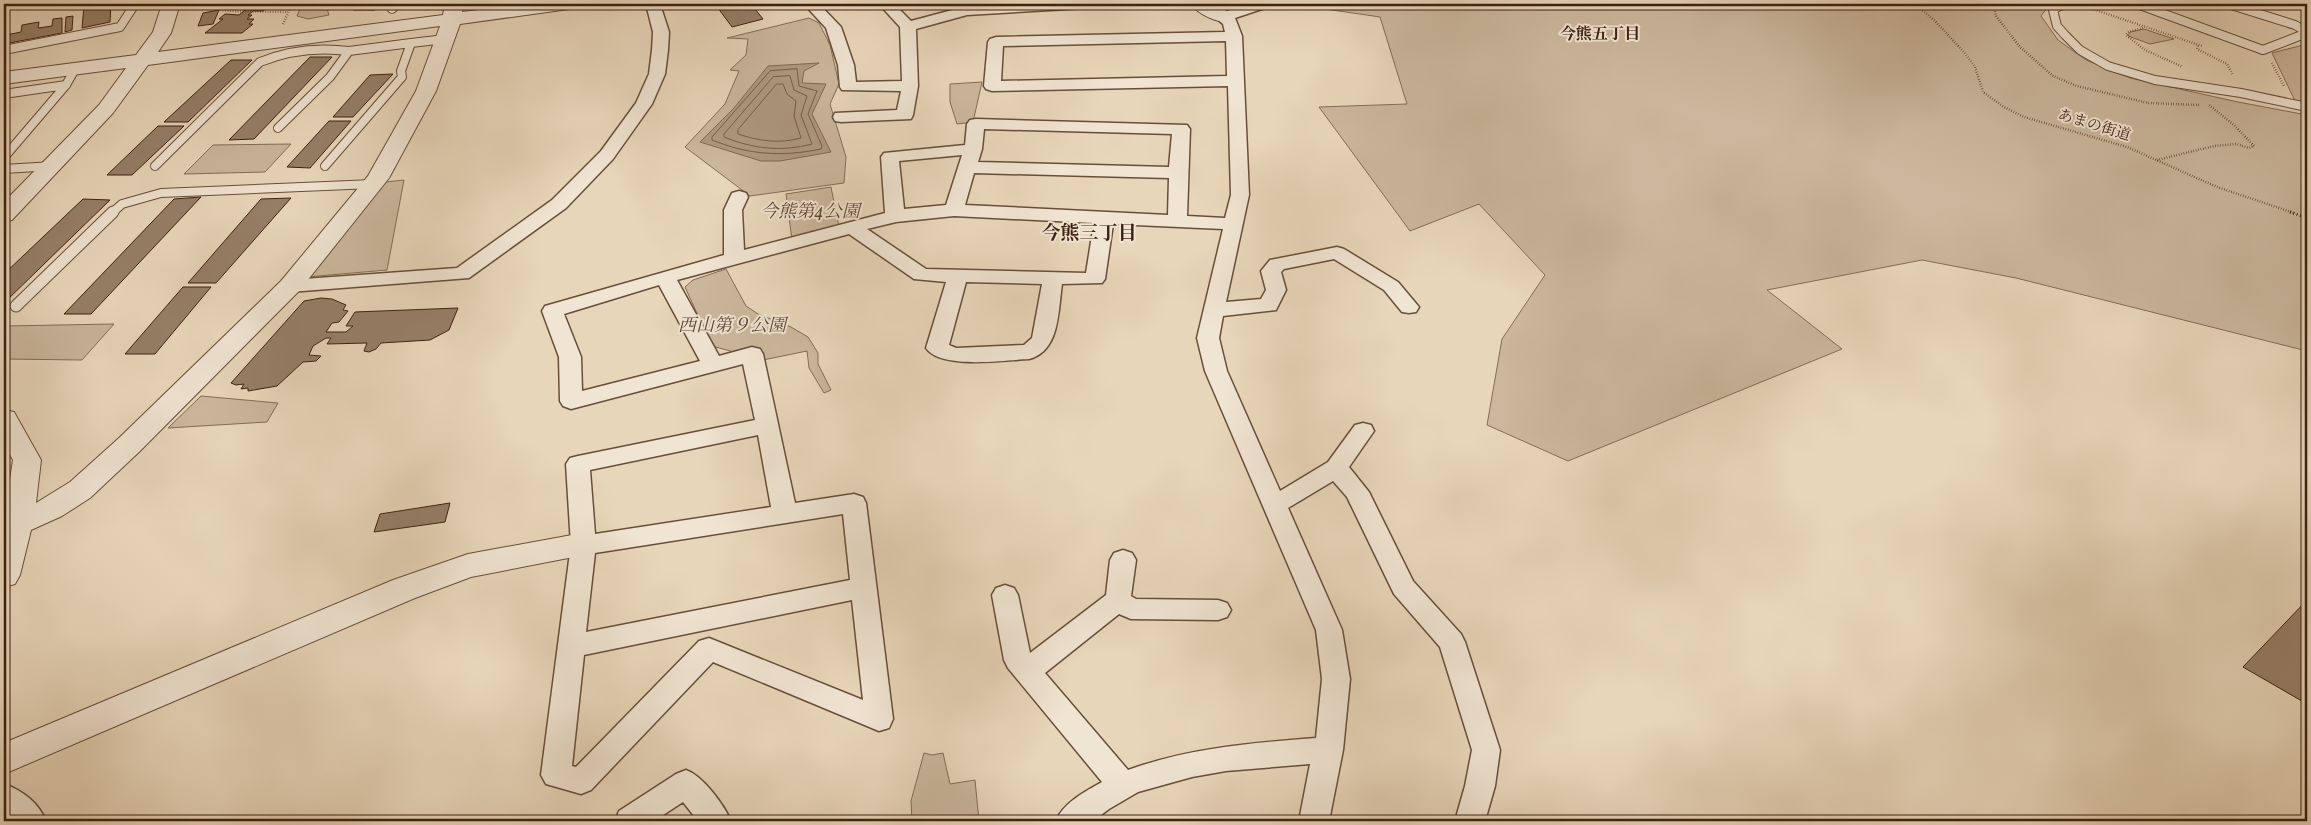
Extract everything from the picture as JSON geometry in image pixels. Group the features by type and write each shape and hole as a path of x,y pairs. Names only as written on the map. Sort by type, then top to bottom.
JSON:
{"street":[{"path":"4,215 106,109 162,33 171,4"},
{"path":"4,78 71,77 142,59 450,21 569,4"},
{"path":"290,286 462,274 559,204 607,155 644,104 657,74 660,50 661,32 653,4"},
{"path":"811,4 833,27 846,65 848,87 910,86"},
{"path":"841,117 905,115 910,86 908,26 886,4"},
{"path":"908,26 963,7 1086,4"},
{"path":"1200,4 1230,22 1234,36 1240,194 1208,338 1216,371 1329,630 1336,679 1329,750 1314,821"},
{"path":"1223,17 1260,4"},
{"path":"18,523 52,508 80,490 129,445 290,286 373,184 426,92 450,21"},
{"path":"1234,36 996,42 992,86 1237,82"},
{"path":"954,210 973,149 976,124 1181,129 1177,221"},
{"path":"895,216 890,156 973,149"},
{"path":"968,167 1178,173"},
{"path":"734,258 733,210 740,197"},
{"path":"785,514 752,354 713,366 571,401 570,357 552,311 665,277 895,216 954,210 1234,224"},
{"path":"851,227 921,275 1095,279 1104,219"},
{"path":"1214,310 1269,305 1276,290 1271,271 1278,264 1337,253 1391,286 1409,307"},
{"path":"958,275 937,348 953,355 1028,352 1042,341 1053,279"},
{"path":"665,277 713,366"},
{"path":"4,419 27,460 18,523 4,575"},
{"path":"709,620 709,649 580,781 556,775 583,545 578,464 767,425"},
{"path":"1275,505 1336,468 1363,431"},
{"path":"1336,468 1357,492 1403,588 1452,642 1486,750 1480,786 1470,821"},
{"path":"4,758 404,589 468,566 583,545 854,503 879,719 709,649"},
{"path":"1026,672 1118,600 1124,560"},
{"path":"571,646 709,620 865,587"},
{"path":"1005,595 1018,660 1026,672 1122,784"},
{"path":"1118,600 1131,609 1218,610"},
{"path":"1071,821 1122,784 1149,773 1210,760 1329,750"},
{"path":"630,821 686,783 716,821"},
{"path":"4,797 18,806 31,821"}],"lane":[{"path":"4,50 120,27 134,4"},
{"path":"2063,4 2053,10 2057,26 2080,50 2108,66 2155,80 2241,93 2307,107"},
{"path":"2137,4 2263,50 2307,32"},
{"path":"2228,4 2295,25 2307,32"},
{"path":"155,166 260,62 281,53 333,48 348,51 411,43 450,21"},
{"path":"325,166 402,77 400,71 411,43"},
{"path":"278,128 330,77 348,51"},
{"path":"4,94 71,77"},
{"path":"5,150 15,145 71,77"},
{"path":"4,170 53,166"},
{"path":"16,306 122,204 161,193 373,184"}],"path":[{"path":"208,4 210,8 228,11 288,12"},
{"name":"あまの街道","path":"1915,4 1935,21 1963,51 1975,68 1983,92 2004,107 2024,117 2128,147 2217,187 2307,218"},
{"path":"2144,28 2128,32 2126,36 2145,50 2181,64 2202,87"},
{"path":"2198,46 2197,49 2227,64 2241,93"},
{"path":"2263,50 2274,66 2290,104"},
{"path":"2157,160 2214,146 2236,144 2249,148 2254,146 2220,112 2204,103"}],"green space":[{"path":"302,4 332,5 327,9 329,15 308,19 297,16"},
{"path":"1291,4 2050,4 2041,16 2058,40 2086,60 2130,78 2307,115 2307,351 2016,278 1922,260 1767,290 1842,349 1568,461 1487,425 1502,339 1545,275 1479,204 1410,231 1319,107 1407,104 1380,17"},
{"path":"809,18 819,23 830,45 839,84 830,104 846,157 844,183 750,196 685,147 725,104 739,71 730,70 746,55 748,39 727,38"},
{"path":"2144,29 2174,39 2150,44 2128,36 2130,32"},
{"path":"2307,44 2307,107 2297,105 2272,53"},
{"path":"982,82 973,122 957,124 950,102 950,84"},
{"path":"291,144 265,172 184,174 213,145"},
{"path":"404,180 387,270 306,277 385,182"},
{"name":"今熊第4公園","path":"831,187 839,227 792,240 786,194"},
{"name":"西山第９公園","path":"726,269 746,306 758,314 791,327 808,337 818,353 818,364 831,390 824,393 809,368 807,351 763,360 712,346 685,287 693,280"},
{"path":"114,324 82,360 4,359 4,326"},
{"path":"201,396 278,403 267,422 168,428"},
{"path":"924,753 932,755 943,753 950,784 975,780 979,821 912,821 911,801"}],"water":[{"path":"819,63 804,71 802,83 826,84 812,114 831,152 780,161 761,161 700,142 734,108 768,66"}],"building":[{"path":"111,4 110,22 82,28 84,6"},
{"path":"359,4 381,4 375,10 353,10"},
{"path":"715,4 751,4 763,19 732,27"},
{"path":"250,6 269,6 263,11 253,11 248,15 252,15 247,19 254,19 249,24 253,24 242,33 205,33 223,19 219,19 225,14 239,15"},
{"path":"219,10 213,24 198,26 203,13"},
{"path":"73,16 72,30 65,32 66,17"},
{"path":"62,18 62,33 4,44 4,29 7,28 6,35 21,32 22,25 39,22 38,28 52,26 53,19"},
{"path":"310,57 332,57 254,139 229,140"},
{"path":"231,60 252,60 188,122 164,122"},
{"path":"393,74 353,117 333,117 370,75"},
{"path":"329,121 351,121 310,168 287,167"},
{"path":"158,126 184,126 132,175 107,175"},
{"path":"201,197 91,314 64,314 174,199"},
{"path":"291,198 216,283 188,283 261,199"},
{"path":"83,199 110,200 4,303 4,274"},
{"path":"183,287 211,287 155,354 125,354"},
{"path":"321,298 332,299 346,305 343,310 348,311 339,322 332,323 326,332 346,332 353,326 346,326 355,312 458,308 449,330 430,340 381,343 376,349 369,352 364,351 367,343 327,344 331,338 326,338 313,346 309,355 321,356 316,361 303,362 277,386 248,391 248,388 241,389 244,384 236,385 231,383 304,301"},
{"path":"450,503 445,522 374,532 380,514"},
{"path":"2307,600 2307,704 2243,667"}],"district":[{"name":"今熊五丁目","path":"1600,35"},
{"name":"今熊三丁目","path":"1089,234"}]}
